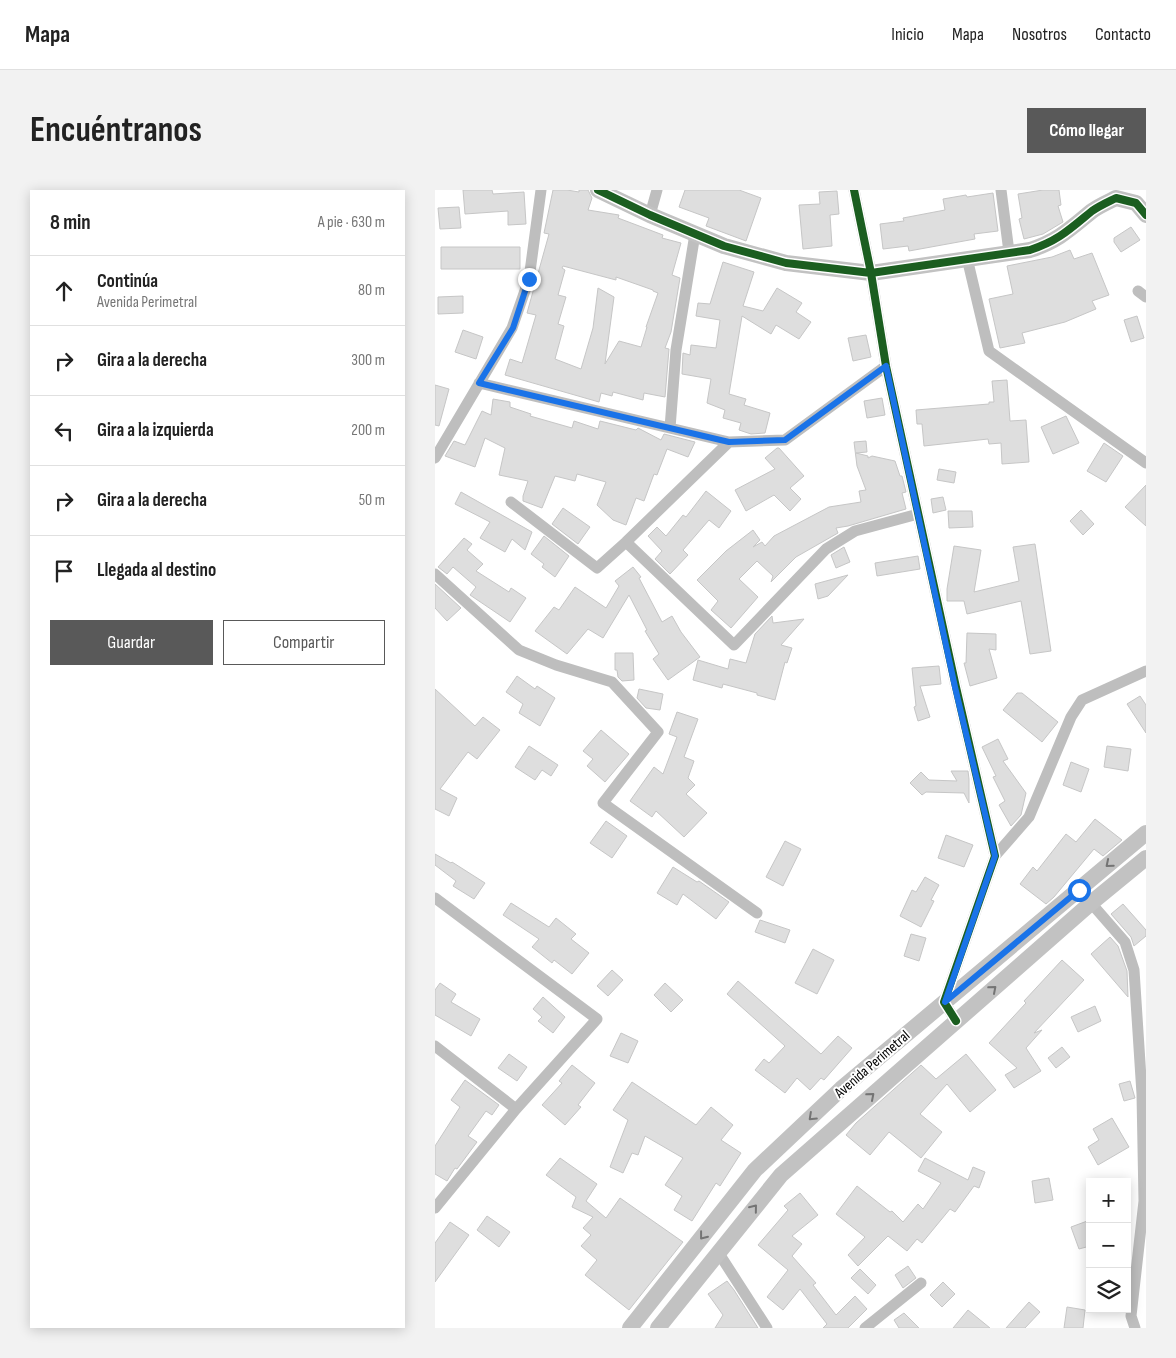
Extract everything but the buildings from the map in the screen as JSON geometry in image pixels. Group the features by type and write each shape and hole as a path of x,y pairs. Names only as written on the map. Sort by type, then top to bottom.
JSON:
{"main road":[{"path":"597,190 724,246 786,263 871,273 1030,250 1048,244 1094,210 1116,198 1136,203 1146,215"},
{"name":"Avenida Perimetral","path":"630,1328 755,1170 841,1089 1146,832"},
{"name":"Avenida Perimetral","path":"658,1328 781,1175 1091,903 1146,858"}],"street":[{"path":"435,458 513,328 529,279 541,190"},
{"path":"650,215 657,190"},
{"path":"854,190 871,273 886,366 995,856"},
{"path":"1001,190 1009,252"},
{"path":"670,428 676,350 695,234"},
{"path":"967,258 989,350 1146,463"},
{"path":"479,383 729,442 785,440 886,366"},
{"path":"511,502 597,568 729,442"},
{"path":"626,542 734,645 826,549 855,531 918,514"},
{"path":"435,574 519,650 612,682 658,732 603,804 757,913"},
{"path":"956,1021 945,1002 995,856 1029,817 1071,717 1082,700 1146,671"},
{"path":"435,898 597,1019 516,1109 435,1208"},
{"path":"1091,903 1125,942 1134,970 1142,1094 1144,1201 1131,1316 1135,1328"},
{"path":"435,1046 516,1109"},
{"path":"435,1189 445,1197"},
{"path":"718,1252 767,1328"},
{"path":"865,1328 921,1283"}],"cycle path":[{"path":"598,190 650,215 724,246 786,263 871,273 1030,250 1056,238 1092,211 1116,198 1136,203 1146,215"},
{"path":"854,190 871,273 886,366 995,856 944,1002 956,1021"}],"route":[{"path":"529,279 513,328 479,383 729,442 785,440 886,366 955,687 995,856 945,1002 1079,890"}]}
